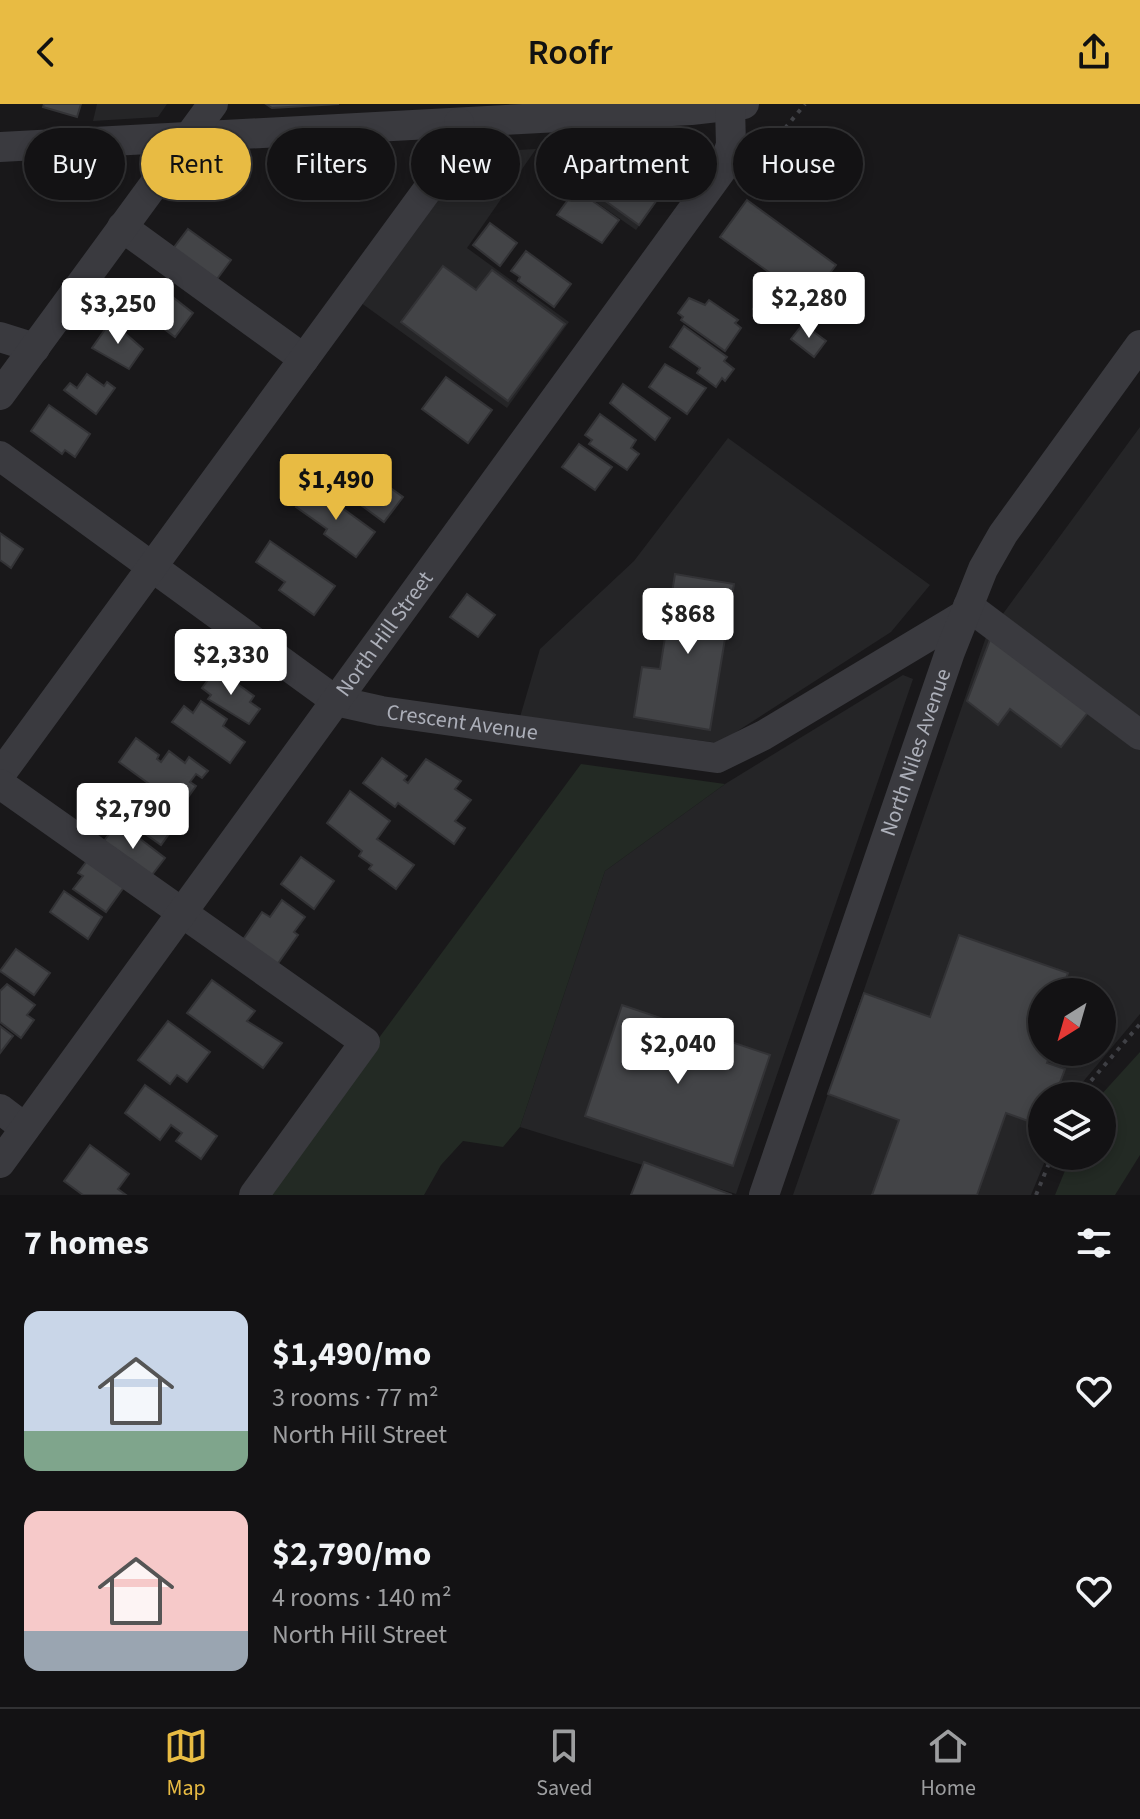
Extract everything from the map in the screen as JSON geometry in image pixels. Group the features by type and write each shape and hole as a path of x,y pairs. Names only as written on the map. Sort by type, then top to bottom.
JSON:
{"street":[{"path":"195,128 213,104"},
{"path":"251,134 737,106"},
{"name":"North Hill Street","path":"0,1163 723,168 731,145 737,106"},
{"path":"0,775 457,148 459,123"},
{"path":"0,147 141,140"},
{"path":"0,395 142,200"},
{"path":"122,227 304,359"},
{"path":"0,337 35,348"},
{"name":"North Niles Avenue","path":"764,1195 966,610 1003,534 1140,345"},
{"name":"Crescent Avenue","path":"0,456 336,701 458,723 717,758 764,735 966,610"},
{"path":"966,610 1140,735"},
{"path":"0,784 365,1042 254,1195"},
{"path":"0,1109 25,1128"}],"path":[{"path":"785,128 805,104"},
{"path":"1090,1082 1140,1024"},
{"path":"1036,1195 1046,1170"}],"shaded area":[{"path":"97,104 167,104 158,117 93,121"},
{"path":"536,149 520,172 520,150"},
{"path":"427,200 500,200 467,248 569,322 507,408 357,300"},
{"path":"593,200 658,200 636,230"},
{"path":"1140,427 1140,1014 1116,1043 1116,978 1028,978 1028,1066 1096,1066 1083,1082 1028,1082 1028,1170 1041,1170 1031,1195 793,1195 986,637"},
{"path":"728,438 930,585 891,632 719,743 520,717 540,649 634,561"},
{"path":"903,675 913,679 736,1194 520,1127 605,871 725,784"},
{"path":"581,764 725,784 605,871 520,1127 503,1147 463,1141 441,1165 424,1195 263,1195"},
{"path":"1140,1052 1140,1155 1115,1195 1055,1195 1065,1170 1116,1170 1116,1082 1113,1082"}],"building":[{"path":"44,104 81,104 77,117 43,107"},
{"path":"266,104 339,104 272,108"},
{"path":"568,200 591,200 619,220 602,243 557,215"},
{"path":"604,200 657,200 639,225"},
{"path":"747,200 836,265 809,301 720,237"},
{"path":"490,223 517,243 500,266 473,245"},
{"path":"188,229 231,260 217,279 172,250"},
{"path":"526,251 571,284 554,307 518,281 520,277 511,271"},
{"path":"443,266 476,290 492,270 565,324 508,401 401,322"},
{"path":"146,285 157,293 161,288 193,313 175,337 131,304"},
{"path":"771,285 782,294 764,317 753,309"},
{"path":"689,298 705,305 709,300 738,320 735,323 741,328 725,351 681,320 683,317 678,313"},
{"path":"111,321 143,349 129,369 92,348"},
{"path":"803,324 826,341 814,357 791,339"},
{"path":"684,326 727,357 724,361 734,369 716,387 697,373 700,368 670,347"},
{"path":"665,364 706,388 687,414 649,387"},
{"path":"87,374 104,386 107,382 115,388 96,414 64,390 70,383 77,388"},
{"path":"446,377 492,410 468,443 422,409"},
{"path":"623,384 670,418 655,440 610,403"},
{"path":"49,405 90,434 75,457 65,450 62,454 31,431"},
{"path":"600,414 636,440 631,448 639,454 627,470 589,444 592,440 585,435"},
{"path":"579,444 612,467 595,490 562,467"},
{"path":"368,472 403,497 384,522 350,497"},
{"path":"312,486 375,532 356,557 324,534 327,529 296,507"},
{"path":"0,533 23,549 11,568 0,560"},
{"path":"270,541 335,586 314,615 279,590 285,582 256,562"},
{"path":"675,574 734,584 710,730 634,717 642,667 660,669"},
{"path":"467,594 495,615 478,637 450,617"},
{"path":"991,637 1089,711 1061,747 1010,709 998,725 967,701"},
{"path":"214,672 223,679 225,675 254,696 250,702 260,709 249,724 208,699 211,695 202,688"},
{"path":"201,701 227,719 223,726 245,742 230,763 172,722 184,706 193,713"},
{"path":"136,738 159,755 157,759 161,762 169,751 185,763 189,757 208,771 202,778 196,774 190,782 196,786 181,807 119,762"},
{"path":"382,758 407,776 404,780 408,783 426,759 461,781 455,789 471,800 455,821 465,828 454,844 398,803 395,807 363,783"},
{"path":"350,791 390,821 377,839 414,865 396,889 369,869 372,865 359,856 362,851 327,823"},
{"path":"152,807 176,824 161,845 137,828"},
{"path":"118,822 165,858 148,880 101,845"},
{"path":"301,857 334,881 314,909 281,884"},
{"path":"87,861 124,887 106,912 73,889 83,876 78,873"},
{"path":"64,891 102,917 88,939 50,912"},
{"path":"282,900 305,917 294,932 298,935 274,969 240,944 262,912 270,917"},
{"path":"959,935 1068,973 1066,978 1028,978 1028,1066 1065,1069 1060,1082 1028,1082 1028,1121 1006,1113 977,1195 872,1195 899,1120 828,1094 864,993 930,1017"},
{"path":"16,949 50,973 34,995 0,971"},
{"path":"212,980 255,1011 247,1021 282,1043 263,1068 187,1013"},
{"path":"7,984 35,1005 27,1015 34,1020 21,1038 0,1022 0,991"},
{"path":"622,1005 770,1055 733,1166 585,1116"},
{"path":"168,1021 210,1052 187,1082 177,1075 170,1084 138,1060"},
{"path":"0,1026 13,1036 0,1053"},
{"path":"145,1085 217,1136 201,1159 176,1141 182,1133 171,1125 160,1140 125,1113"},
{"path":"90,1145 129,1174 118,1189 126,1195 83,1195 64,1181"},
{"path":"644,1162 732,1195 631,1195"}]}
